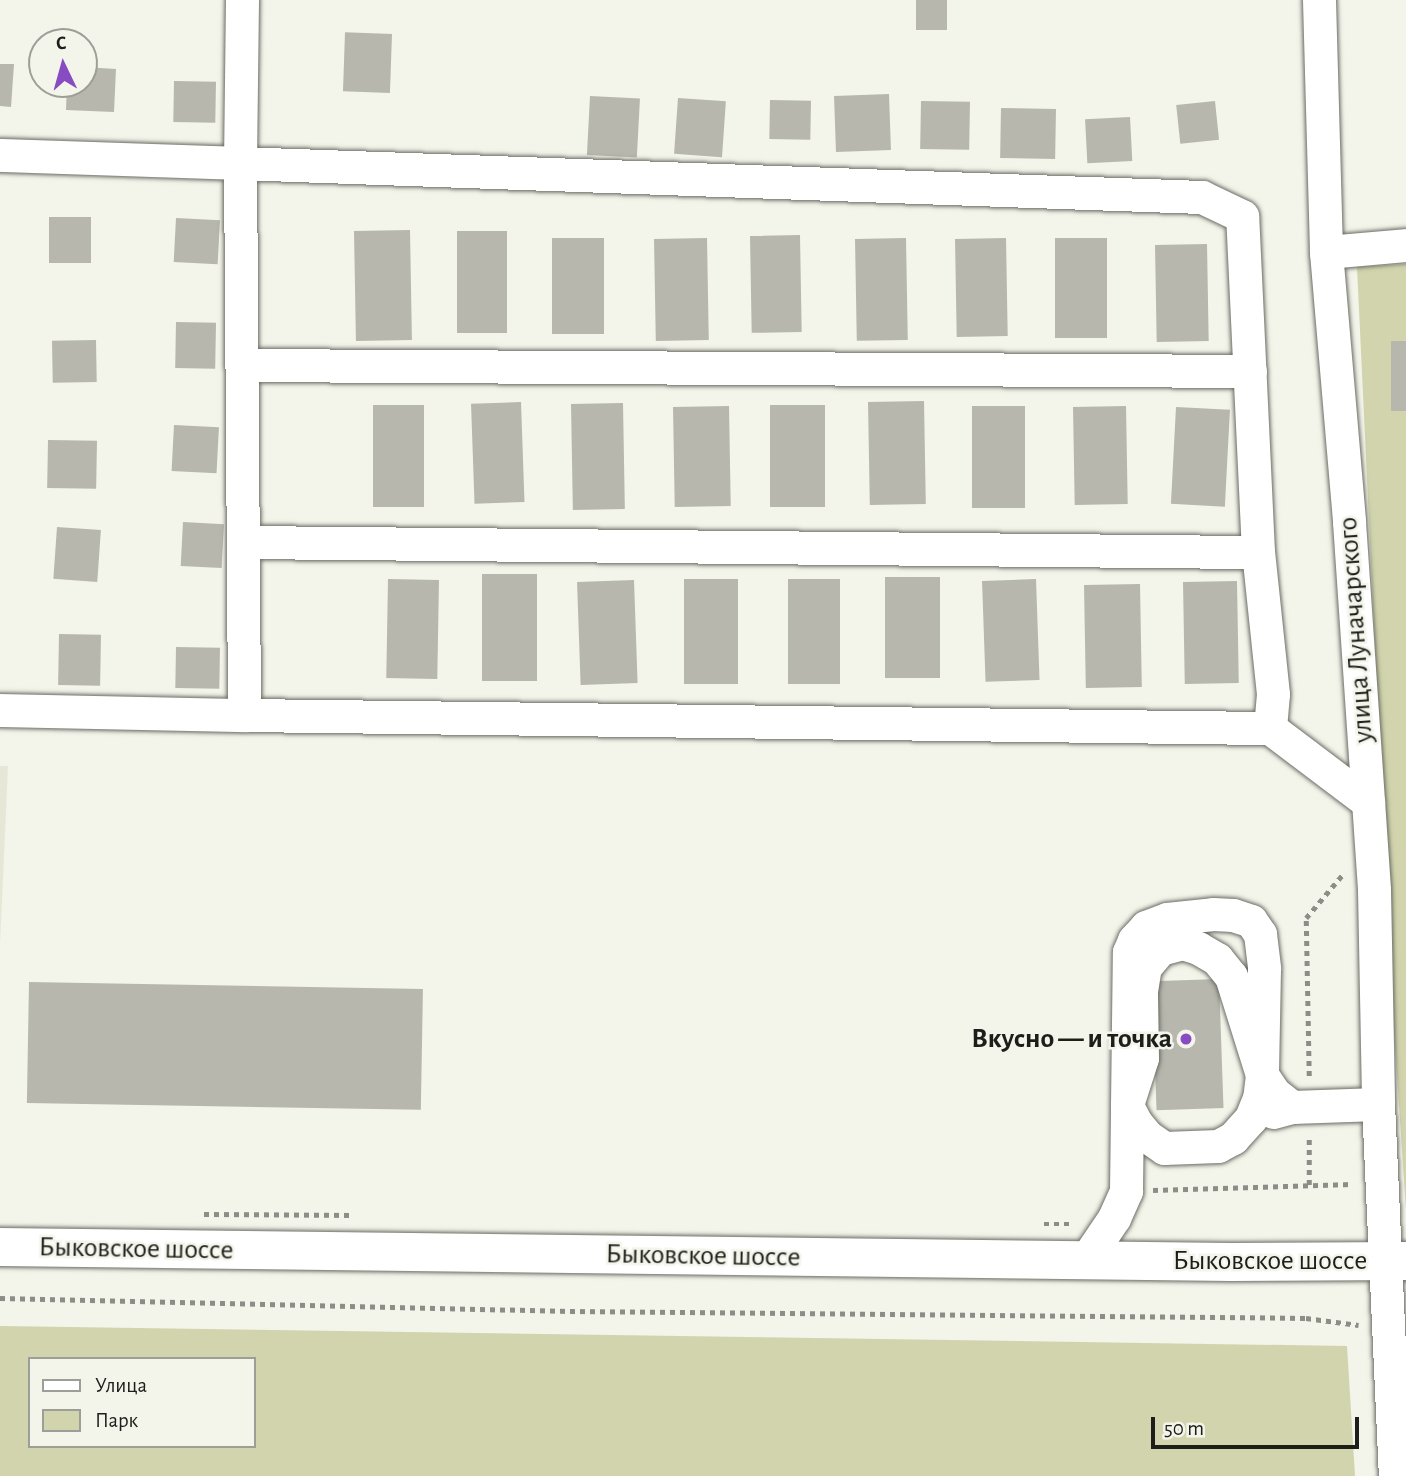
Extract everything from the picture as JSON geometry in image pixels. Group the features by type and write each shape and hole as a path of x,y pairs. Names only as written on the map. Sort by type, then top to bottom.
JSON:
{"main road":[{"name":"Быковское шоссе","path":"0,1247 1085,1261 1395,1261"}],"street":[{"path":"242,0 240,163 244,715"},
{"name":"улица Луначарского","path":"1319,0 1326,252 1374,890 1378,1104 1362,1189 1395,1261 1395,1476"},
{"path":"0,155 1202,197 1242,216 1258,552 1273,694 1270,728"},
{"path":"1326,252 1406,245"},
{"path":"243,365 1250,371"},
{"path":"244,542 1258,552"},
{"path":"0,710 1270,728 1368,802"},
{"path":"1085,1261 1114,1218 1126,1191 1129,952 1134,940 1146,928 1167,919 1233,915 1251,921 1260,934 1264,969 1262,1075 1259,1098 1251,1118 1233,1138 1218,1146 1164,1148 1136,1123 1128,1105 1142,1058 1141,991 1145,967 1160,949 1182,943 1217,959 1231,976 1262,1075 1274,1093 1301,1107"},
{"path":"1251,1118 1301,1107 1378,1104"}],"path":[{"path":"1306,919 1301,1107 1309,1185"},
{"path":"1126,1191 1309,1185 1362,1189"},
{"path":"0,1298 570,1311 1306,1318 1397,1329"}],"shaded area":[{"path":"0,766 8,766 0,944"}],"green space":[{"path":"1406,264 1406,1210 1391,986 1357,267"},
{"path":"0,1326 1347,1346 1355,1476 0,1476"}],"building":[{"path":"916,0 947,0 947,30 916,30"},
{"path":"345,32 392,34 390,93 343,91"},
{"path":"0,64 14,64 11,107 0,106"},
{"path":"98,68 116,69 114,112 66,110 66,98 98,98"},
{"path":"174,81 216,82 215,123 173,122"},
{"path":"889,94 891,150 836,152 834,96"},
{"path":"590,96 640,99 637,158 587,155"},
{"path":"678,98 726,101 722,157 674,154"},
{"path":"770,100 811,101 810,140 769,139"},
{"path":"921,101 970,102 969,150 920,149"},
{"path":"1215,101 1219,140 1180,144 1176,105"},
{"path":"1001,108 1056,109 1055,159 1000,158"},
{"path":"1130,117 1132,161 1087,163 1085,119"},
{"path":"49,217 91,217 91,263 49,263"},
{"path":"176,218 220,220 218,264 174,262"},
{"path":"410,230 412,340 356,341 354,231"},
{"path":"457,231 507,231 507,333 457,333"},
{"path":"800,235 802,332 752,333 750,236"},
{"path":"552,238 604,238 604,334 552,334"},
{"path":"707,238 709,340 656,341 654,239"},
{"path":"906,238 908,340 857,341 855,239"},
{"path":"1006,238 1008,336 957,337 955,239"},
{"path":"1055,238 1107,238 1107,338 1055,338"},
{"path":"1207,244 1209,341 1157,342 1155,245"},
{"path":"176,322 216,323 215,369 175,368"},
{"path":"96,340 97,382 53,383 52,341"},
{"path":"1391,341 1406,341 1406,411 1391,411"},
{"path":"924,401 926,504 870,505 868,402"},
{"path":"521,402 524,502 475,504 471,404"},
{"path":"623,403 625,509 573,510 571,404"},
{"path":"373,405 424,405 424,507 373,507"},
{"path":"770,405 825,405 825,507 770,507"},
{"path":"729,406 731,506 675,507 673,407"},
{"path":"972,406 1025,406 1025,508 972,508"},
{"path":"1126,406 1128,504 1075,505 1073,407"},
{"path":"1176,407 1230,410 1225,507 1171,504"},
{"path":"174,425 219,427 217,473 172,471"},
{"path":"48,440 97,441 96,489 47,488"},
{"path":"183,522 224,524 222,568 181,566"},
{"path":"57,527 101,530 97,582 53,579"},
{"path":"482,574 537,574 537,681 482,681"},
{"path":"885,577 940,577 940,678 885,678"},
{"path":"388,579 439,580 437,679 386,678"},
{"path":"684,579 738,579 738,684 684,684"},
{"path":"788,579 840,579 840,684 788,684"},
{"path":"1036,579 1040,680 986,682 982,581"},
{"path":"634,580 638,683 581,685 577,582"},
{"path":"1237,581 1239,683 1185,684 1183,582"},
{"path":"1140,584 1142,687 1086,688 1084,585"},
{"path":"59,634 101,635 100,686 58,685"},
{"path":"176,647 220,648 219,689 175,688"},
{"path":"1219,979 1224,1108 1157,1110 1152,981"},
{"path":"29,982 423,989 421,1110 27,1103"}],"place":[{"name":"Вкусно — и точка","path":"1186,1039"}]}
